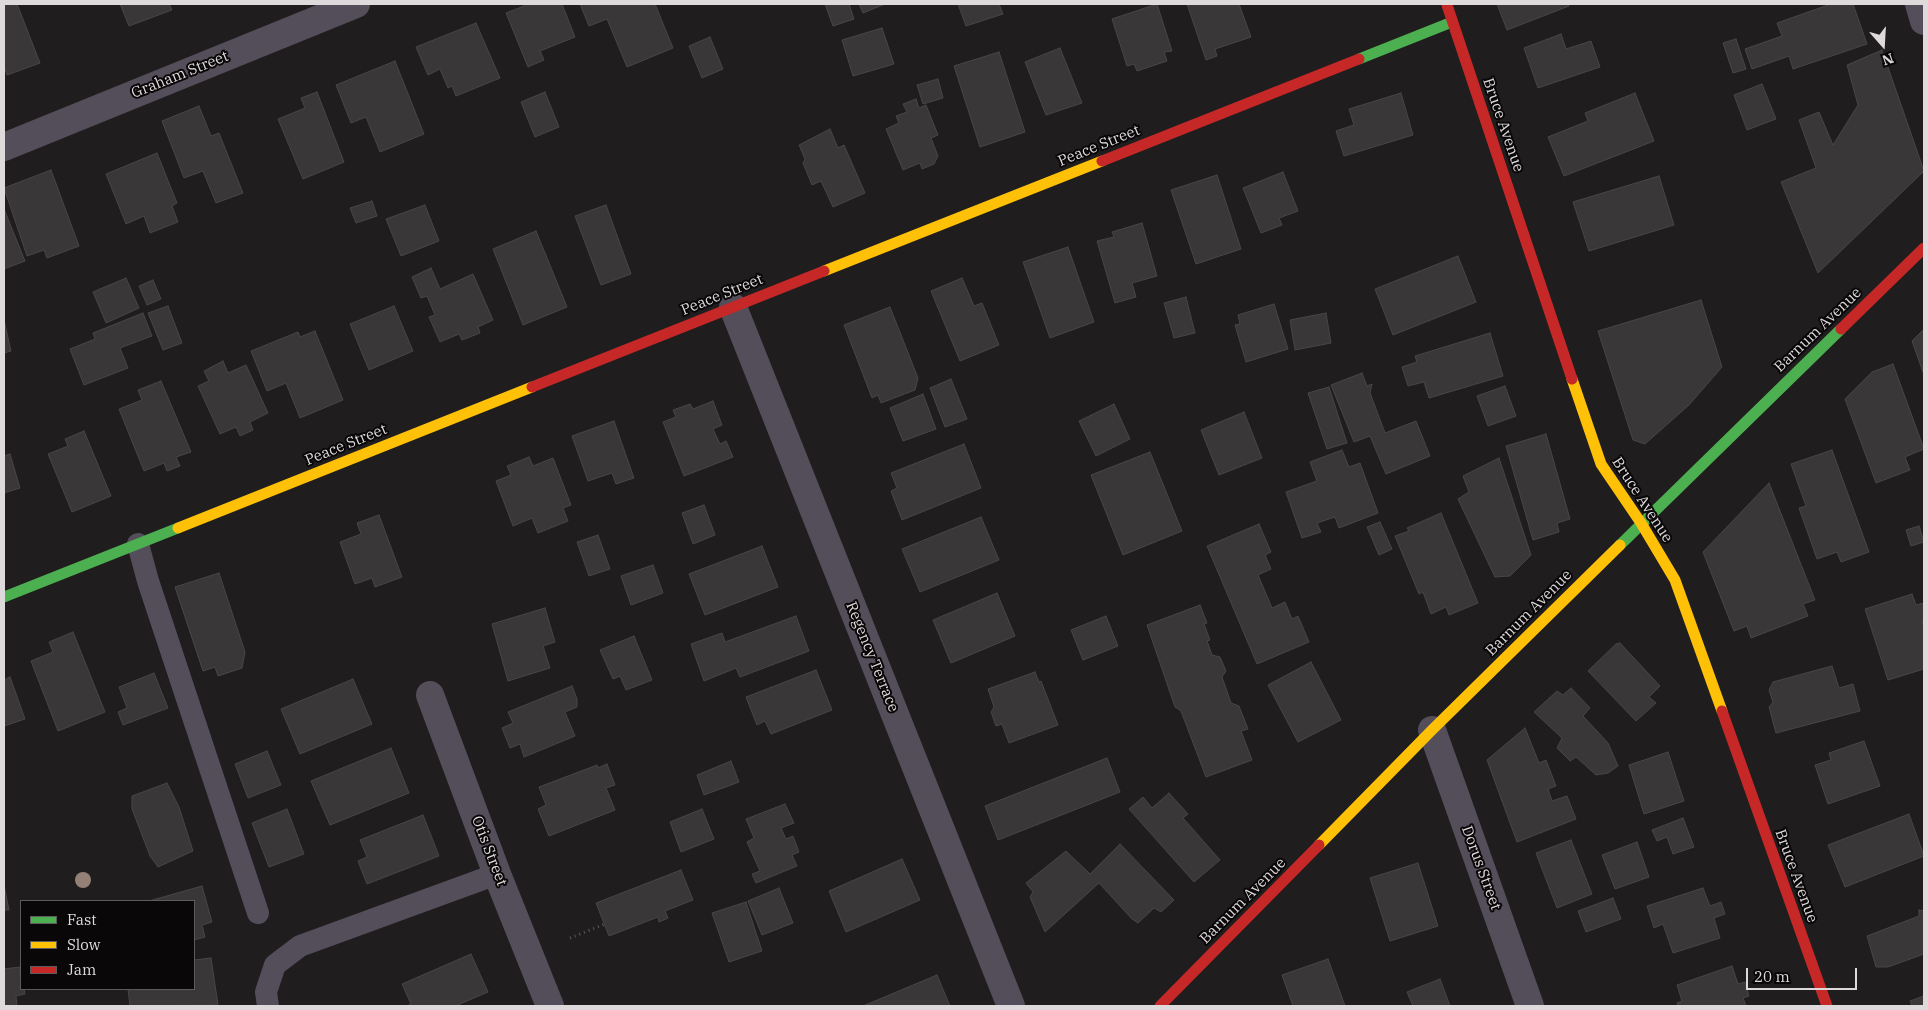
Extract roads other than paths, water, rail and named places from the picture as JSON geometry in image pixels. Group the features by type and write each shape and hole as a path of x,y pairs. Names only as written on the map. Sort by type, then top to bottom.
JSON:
{"street":[{"name":"Graham Street","path":"4,147 356,4"},
{"name":"Bruce Avenue","path":"1447,4 1601,464 1641,523 1675,580 1826,1006"},
{"path":"1919,4 1924,21"},
{"name":"Peace Street","path":"4,597 1452,22"},
{"name":"Barnum Avenue","path":"1160,1006 1432,730 1641,523 1924,248"},
{"name":"Regency Terrace","path":"733,307 1011,1006"},
{"name":"Otis Street","path":"430,695 497,874 550,1006"},
{"name":"Dorus Street","path":"1432,730 1530,1006"}],"lane":[{"path":"138,544 148,581 258,913"},
{"path":"268,1006 266,992 275,965 300,946 497,874"}]}
